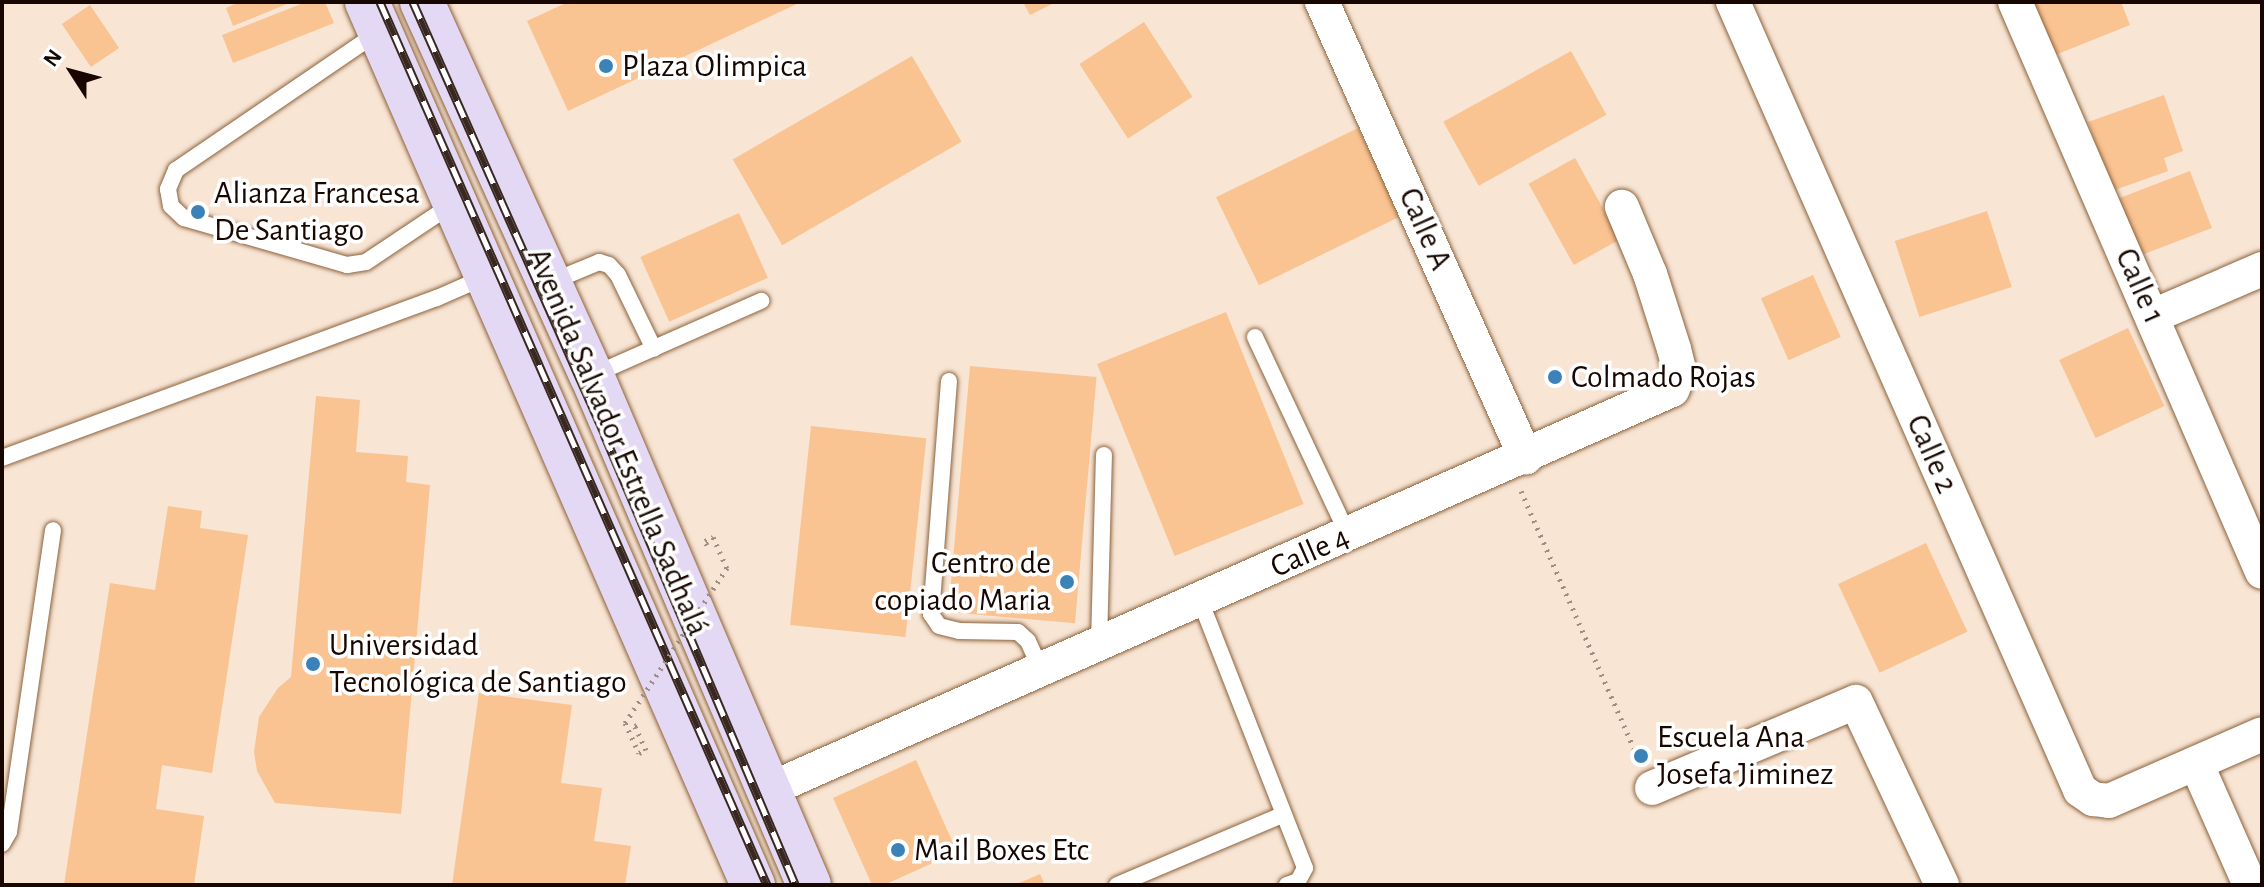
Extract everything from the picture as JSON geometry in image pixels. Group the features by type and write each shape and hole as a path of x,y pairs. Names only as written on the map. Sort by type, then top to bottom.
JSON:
{"main road":[{"name":"Avenida Salvador Estrella Sadhalá","path":"422,2 592,376 809,885"},
{"name":"Avenida Salvador Estrella Sadhalá","path":"374,17 753,885"}],"street":[{"name":"Calle A","path":"1322,2 1518,461"},
{"name":"Calle 2","path":"1733,2 2080,790 2093,799 2109,801 2196,763"},
{"name":"Calle 1","path":"2015,2 2262,572"},
{"name":"Calle 4","path":"768,790 1518,461 1672,390 1680,373 1650,274 1622,207"},
{"path":"2153,316 2262,269"},
{"path":"1652,788 1856,702 1942,885"},
{"path":"2250,885 2196,763 2262,734"}],"lane":[{"path":"374,17 176,170 168,189 171,206 184,218 347,265 366,262 455,202"},
{"path":"550,283 599,262 609,265 618,275 654,349"},
{"path":"2,458 437,298 489,275"},
{"path":"592,376 761,301"},
{"path":"1255,337 1348,535"},
{"path":"949,381 931,614 939,626 959,631 1018,632 1028,641 1041,670"},
{"path":"1099,644 1104,455"},
{"path":"2,844 9,832 53,530"},
{"path":"1200,600 1305,868 1298,881 1287,885"},
{"path":"1117,885 1138,881 1284,814"}],"path":[{"path":"1518,461 1652,788"},
{"path":"653,746 642,722 635,726 646,750 639,753 625,723 727,568"}],"building":[{"path":"239,2 292,2 233,26 226,8"},
{"path":"306,2 325,2 334,23 233,63 222,35"},
{"name":"Plaza Olimpica","path":"568,2 801,2 568,111 527,21"},
{"path":"1023,2 1056,2 1030,15"},
{"path":"2034,2 2121,2 2130,25 2055,55"},
{"path":"90,5 119,48 91,67 62,24"},
{"path":"1144,22 1192,97 1128,139 1079,64"},
{"path":"1571,51 1606,115 1479,186 1443,122"},
{"path":"912,56 962,142 782,245 733,160"},
{"path":"2164,95 2183,151 2164,158 2168,171 2112,191 2088,122"},
{"path":"1358,128 1401,216 1259,285 1216,197"},
{"path":"1575,158 1620,239 1574,265 1529,184"},
{"path":"2190,171 2212,228 2141,255 2119,198"},
{"path":"1987,211 2012,287 1919,317 1895,241"},
{"path":"739,213 768,278 669,322 640,257"},
{"path":"1813,275 1841,337 1789,360 1761,298"},
{"path":"1226,312 1304,504 1175,556 1097,364"},
{"path":"2128,328 2164,406 2095,438 2059,360"},
{"path":"970,366 1097,377 1075,623 948,612"},
{"path":"316,396 360,400 356,452 408,456 406,482 430,485 401,814 275,803 257,771 254,752 259,717 278,688 291,677"},
{"path":"811,426 926,438 905,637 790,625"},
{"path":"168,506 202,511 200,528 248,535 212,773 162,765 156,809 204,816 194,885 64,885 110,583 155,590"},
{"path":"1926,543 1967,632 1880,673 1838,584"},
{"path":"479,693 572,705 561,783 602,788 594,841 631,846 625,885 452,885"},
{"path":"916,760 957,852 884,885 872,885 833,798"},
{"path":"1040,874 1045,885 1015,885"}],"railway":[{"path":"380,2 767,885"},
{"path":"413,2 604,434 795,885"}],"place":[{"name":"Plaza Olimpica","path":"606,66"},
{"name":"Alianza Francesa De Santiago","path":"198,212"},
{"name":"Colmado Rojas","path":"1555,377"},
{"name":"Centro de copiado Maria","path":"1067,582"},
{"name":"Universidad Tecnológica de Santiago","path":"313,664"},
{"name":"Escuela Ana Josefa Jiminez","path":"1641,756"},
{"name":"Mail Boxes Etc","path":"898,850"}]}
